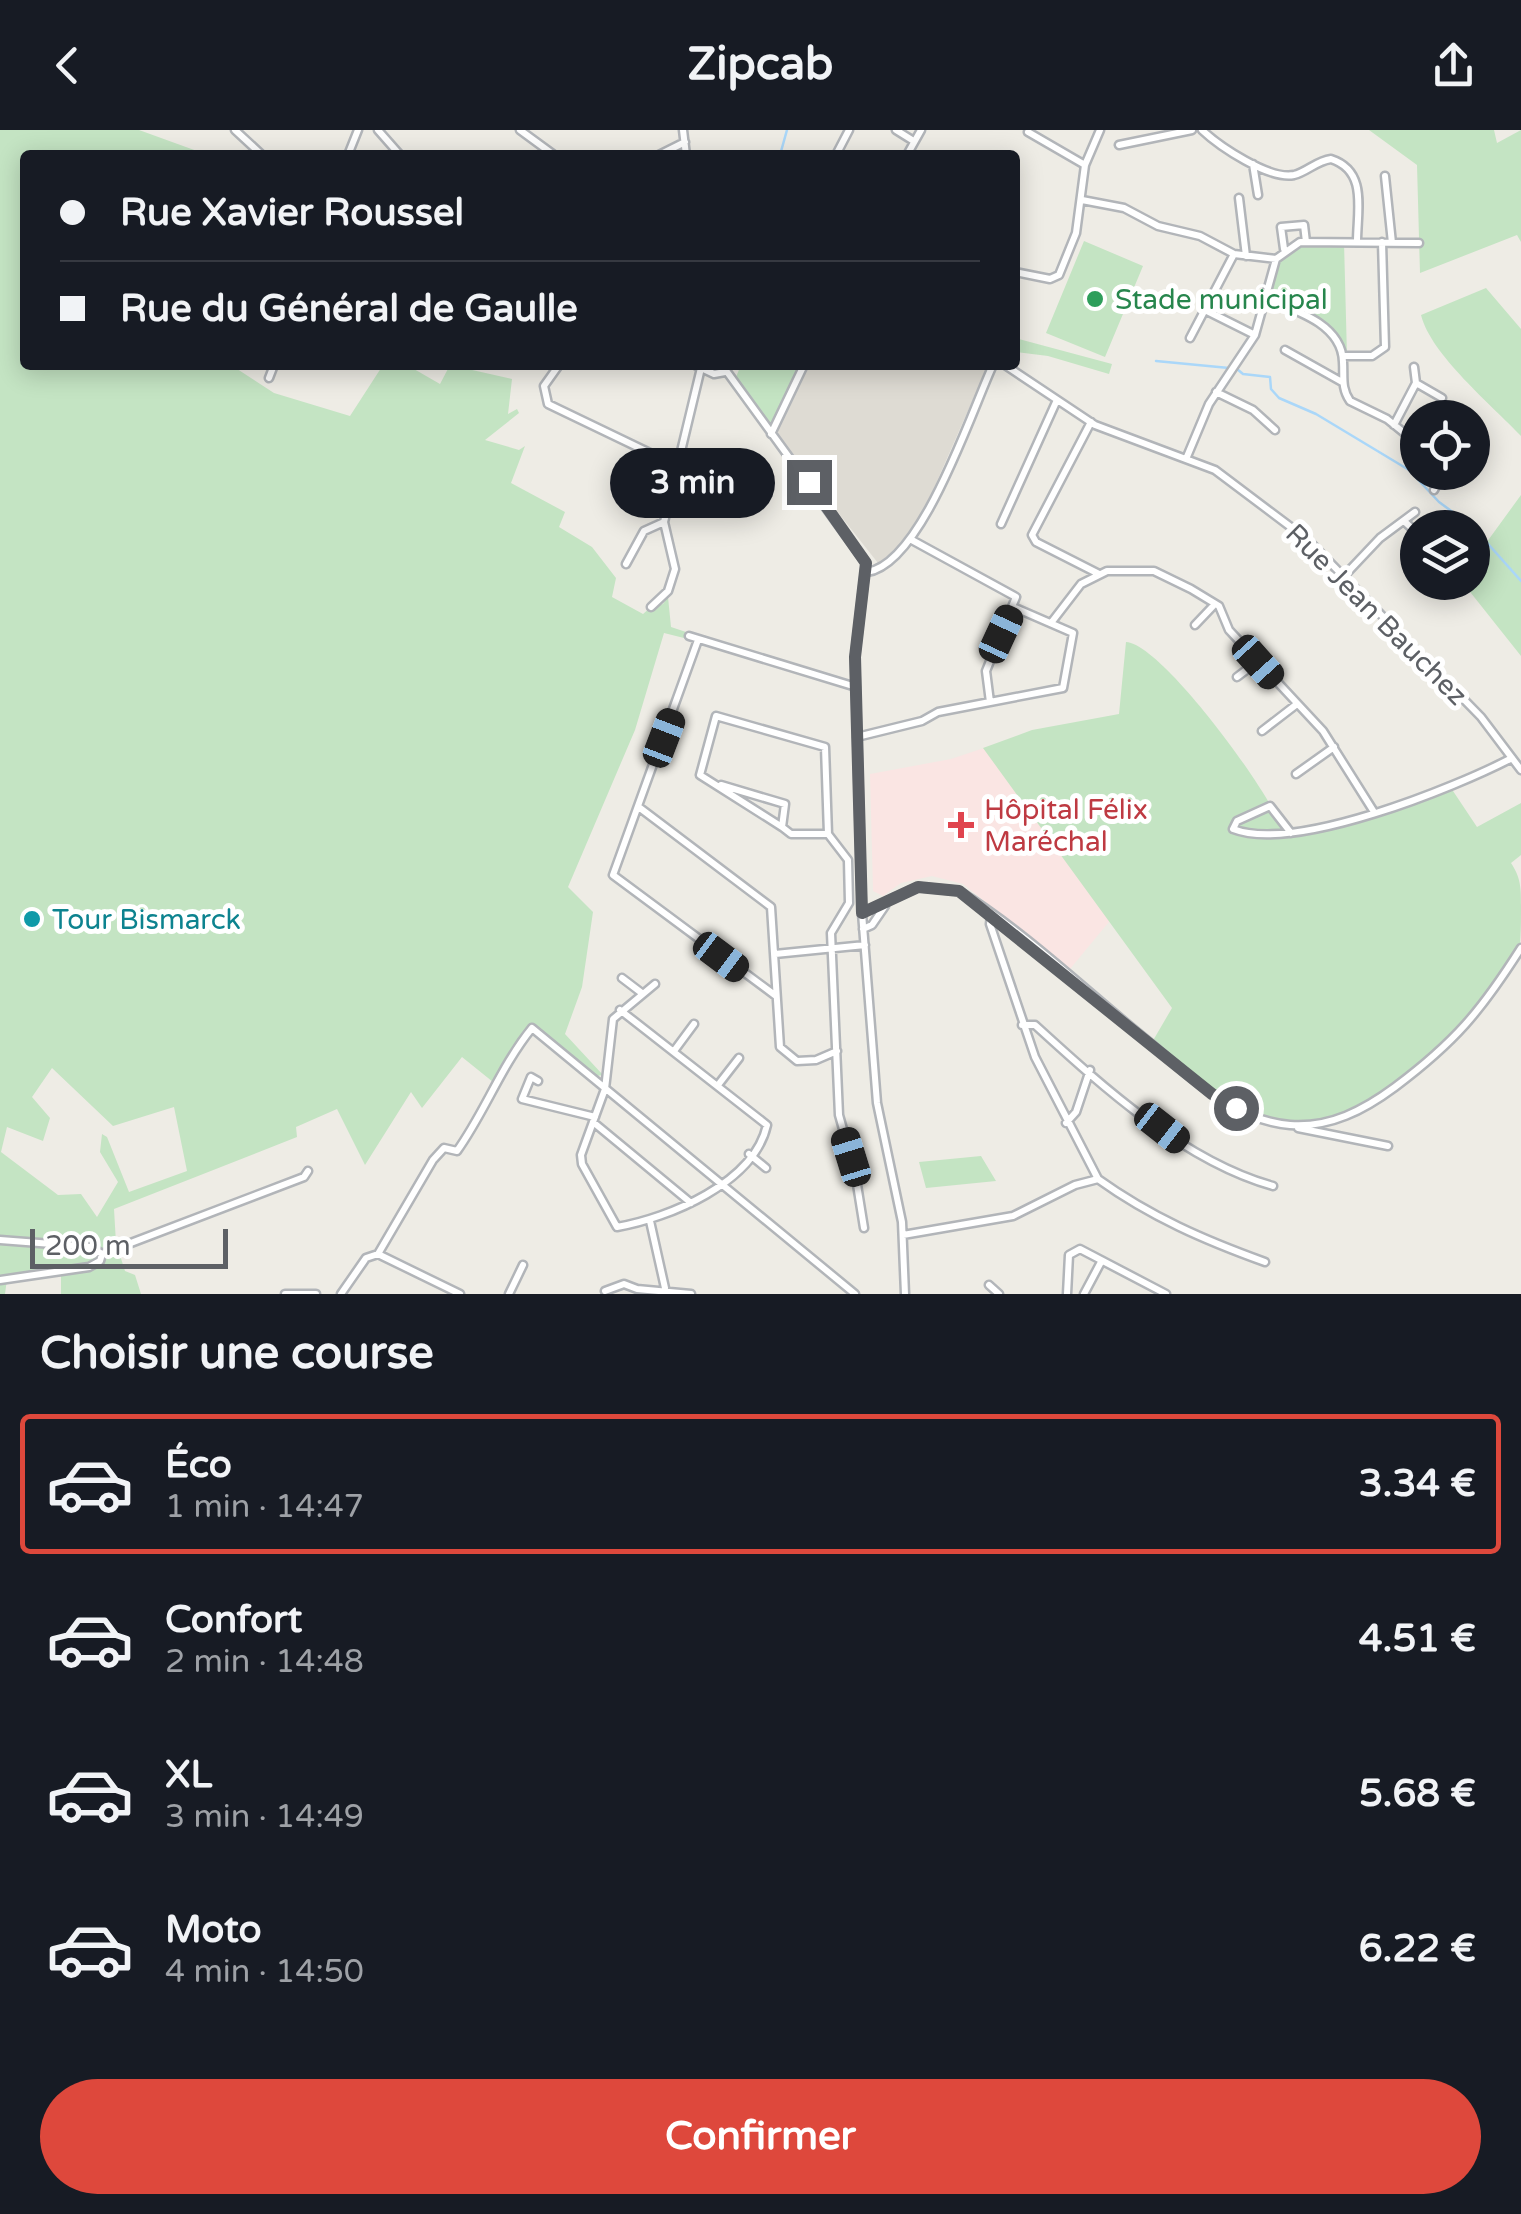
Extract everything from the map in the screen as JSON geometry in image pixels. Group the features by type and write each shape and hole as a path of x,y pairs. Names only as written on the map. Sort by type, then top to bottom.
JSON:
{"street":[{"path":"236,130 257,150"},
{"path":"378,130 396,150"},
{"path":"520,130 547,150"},
{"path":"684,130 686,150"},
{"path":"896,130 912,140"},
{"path":"909,150 921,130"},
{"path":"1020,273 1057,278 1076,233 1082,200 1078,190 1100,130"},
{"path":"1119,145 1192,130"},
{"path":"1202,130 1224,150 1283,176 1331,159 1348,166 1358,184 1357,242"},
{"path":"1028,132 1085,166"},
{"path":"669,150 685,142"},
{"path":"1253,162 1258,194"},
{"path":"1385,176 1392,242"},
{"path":"1239,198 1246,256"},
{"path":"1082,200 1124,208 1158,226 1200,236 1234,254 1276,259"},
{"path":"1284,250 1281,227 1304,224 1306,242"},
{"path":"1186,458 1216,392 1255,335 1276,259 1284,250 1306,242 1419,243"},
{"path":"1344,356 1376,355 1384,347 1382,242"},
{"path":"1190,338 1234,254"},
{"path":"1266,300 1320,324 1344,356 1343,383 1350,400 1400,429"},
{"path":"1206,310 1255,335"},
{"path":"1285,350 1343,383"},
{"path":"1394,424 1416,384 1414,367"},
{"path":"269,378 272,370"},
{"path":"556,370 544,386 548,404 679,466"},
{"path":"651,606 668,591 674,576 675,560 664,522 697,370"},
{"path":"725,370 859,547 867,572 855,642 862,913 877,1103 903,1235 905,1294"},
{"path":"772,434 802,370"},
{"path":"867,572 882,567 910,539 932,501 991,370"},
{"name":"Rue Jean Bauchez","path":"1012,370 1090,422 1215,470 1278,516 1344,576 1481,717 1521,770"},
{"path":"1416,384 1442,398"},
{"path":"1216,392 1261,416 1275,430"},
{"path":"1002,524 1056,400"},
{"path":"1090,422 1032,535 1036,542 1099,574"},
{"path":"626,564 644,532 664,522"},
{"path":"1344,576 1400,525"},
{"path":"910,539 1016,597 986,670 990,702"},
{"path":"1051,623 1072,592 1099,574 1129,568 1154,571 1215,604 1229,630 1334,747 1374,812"},
{"path":"1195,625 1215,604"},
{"path":"857,737 922,721 938,712 1063,688 1073,633 1013,607"},
{"path":"688,636 856,686"},
{"path":"698,640 613,875 776,996"},
{"path":"1237,678 1258,662"},
{"path":"1262,732 1297,704"},
{"path":"828,834 791,834 700,775 718,715 820,744 826,753 828,834 848,860 849,903 831,928 838,1115 855,1172 864,1228"},
{"path":"1296,774 1334,747"},
{"path":"1291,833 1270,806 1237,821 1232,829 1291,833 1374,812 1512,758"},
{"path":"718,784 785,804 782,826"},
{"path":"640,808 771,906 780,1047 797,1060 816,1060 837,1050"},
{"path":"862,913 885,905 906,891 942,886 959,891 1212,1094 1262,1119 1388,1146"},
{"path":"863,929 872,926 885,905"},
{"path":"991,915 996,944 1026,1036 1066,1123 1098,1179 1142,1211 1184,1232 1265,1262"},
{"path":"996,944 1009,929"},
{"path":"775,954 864,945"},
{"path":"1287,1124 1318,1124 1344,1116 1382,1096 1453,1041 1478,1013 1521,948"},
{"path":"622,978 643,994"},
{"path":"620,1010 766,1126 749,1154 722,1185 650,1221 614,1224 582,1164 605,1089 614,1019 620,1010 654,984"},
{"path":"674,1051 694,1024"},
{"path":"1022,1025 1035,1025 1198,1156 1234,1175 1273,1186"},
{"path":"341,1294 366,1258 378,1254 424,1171 444,1148 456,1151 481,1114 507,1060 532,1028 855,1294"},
{"path":"1026,1036 1042,1032"},
{"path":"718,1085 738,1058"},
{"path":"1066,1123 1076,1112 1090,1070"},
{"path":"538,1081 531,1077 522,1100 594,1120 691,1203"},
{"path":"1339,1137 1344,1116"},
{"path":"749,1154 766,1168"},
{"path":"102,1254 304,1176 308,1171"},
{"path":"903,1235 1013,1216 1074,1184 1098,1179"},
{"path":"650,1221 665,1289"},
{"path":"0,1240 91,1247 102,1254"},
{"path":"1066,1294 1070,1252 1080,1248 1166,1294"},
{"path":"0,1280 89,1267 100,1261 102,1254"},
{"path":"378,1254 460,1294"},
{"path":"1084,1294 1102,1262"},
{"path":"509,1294 523,1265"},
{"path":"604,1291 624,1284 637,1290 665,1289 690,1294"},
{"path":"989,1285 1000,1294"},
{"path":"286,1294 296,1290 316,1294"}],"shaded area":[{"path":"805,370 986,370 923,513 894,551 878,563 775,433"},
{"name":"Hôpital Félix Maréchal","path":"996,744 1113,917 1070,969 963,884 932,876 901,883 883,896 873,891 870,774 951,759"}],"green space":[{"path":"0,130 139,130 194,150 20,150 20,370 239,370 274,393 350,416 380,370 416,370 440,384 447,370 472,370 512,379 508,414 517,409 519,413 485,440 519,450 525,446 511,483 565,512 559,527 592,547 616,578 612,597 643,614 668,597 671,627 689,633 688,639 664,633 635,730 568,887 593,912 582,987 565,1034 603,1075 591,1077 532,1028 493,1082 462,1057 422,1108 411,1092 365,1165 337,1109 296,1127 297,1137 114,1209 116,1243 125,1271 135,1275 141,1294 61,1294 61,1272 7,1279 5,1294 0,1294","holes":["52,1068 113,1126 174,1107 187,1171 129,1192 107,1137 102,1134 100,1152 118,1182 97,1217 81,1194 58,1195 1,1152 7,1127 43,1141 50,1118 32,1097"]},
{"path":"1369,130 1494,130 1497,143 1521,130 1521,242 1517,235 1420,273 1417,165"},
{"name":"Stade municipal","path":"1084,241 1143,266 1105,357 1046,333"},
{"path":"1344,242 1347,356 1321,324 1266,299 1276,265 1288,249 1309,243"},
{"path":"1486,288 1521,329 1521,436 1490,406 1490,400 1484,400 1449,363 1421,315"},
{"path":"1020,339 1112,364 1109,374 1048,356 1020,353"},
{"path":"739,370 797,370 771,426 736,377"},
{"path":"1521,495 1521,656 1477,600 1490,600 1490,538"},
{"path":"1126,642 1143,649 1190,694 1239,757 1283,831 1365,818 1449,785 1477,827 1521,803 1521,855 1511,863 1520,888 1519,952 1503,979 1457,1036 1429,1063 1367,1107 1335,1120 1304,1125 1260,1118 1203,1086 1151,1044 1172,1008 983,748 1032,730 1119,714"},
{"path":"981,1156 996,1181 926,1188 919,1162"}],"waterway":[{"path":"781,150 787,130"},
{"path":"1156,361 1229,368"},
{"path":"1237,369 1243,374 1270,377 1271,389 1279,398 1316,414 1409,470 1439,502 1473,527 1521,581"}],"place":[{"name":"Stade municipal","path":"1095,299"},
{"name":"Hôpital Félix Maréchal","path":"961,825"},
{"name":"Tour Bismarck","path":"32,919"}],"route":[{"path":"809,482 859,547 866,563 855,642 862,913 872,912 894,896 918,887 942,886 959,891 1212,1094 1236,1108"}]}
